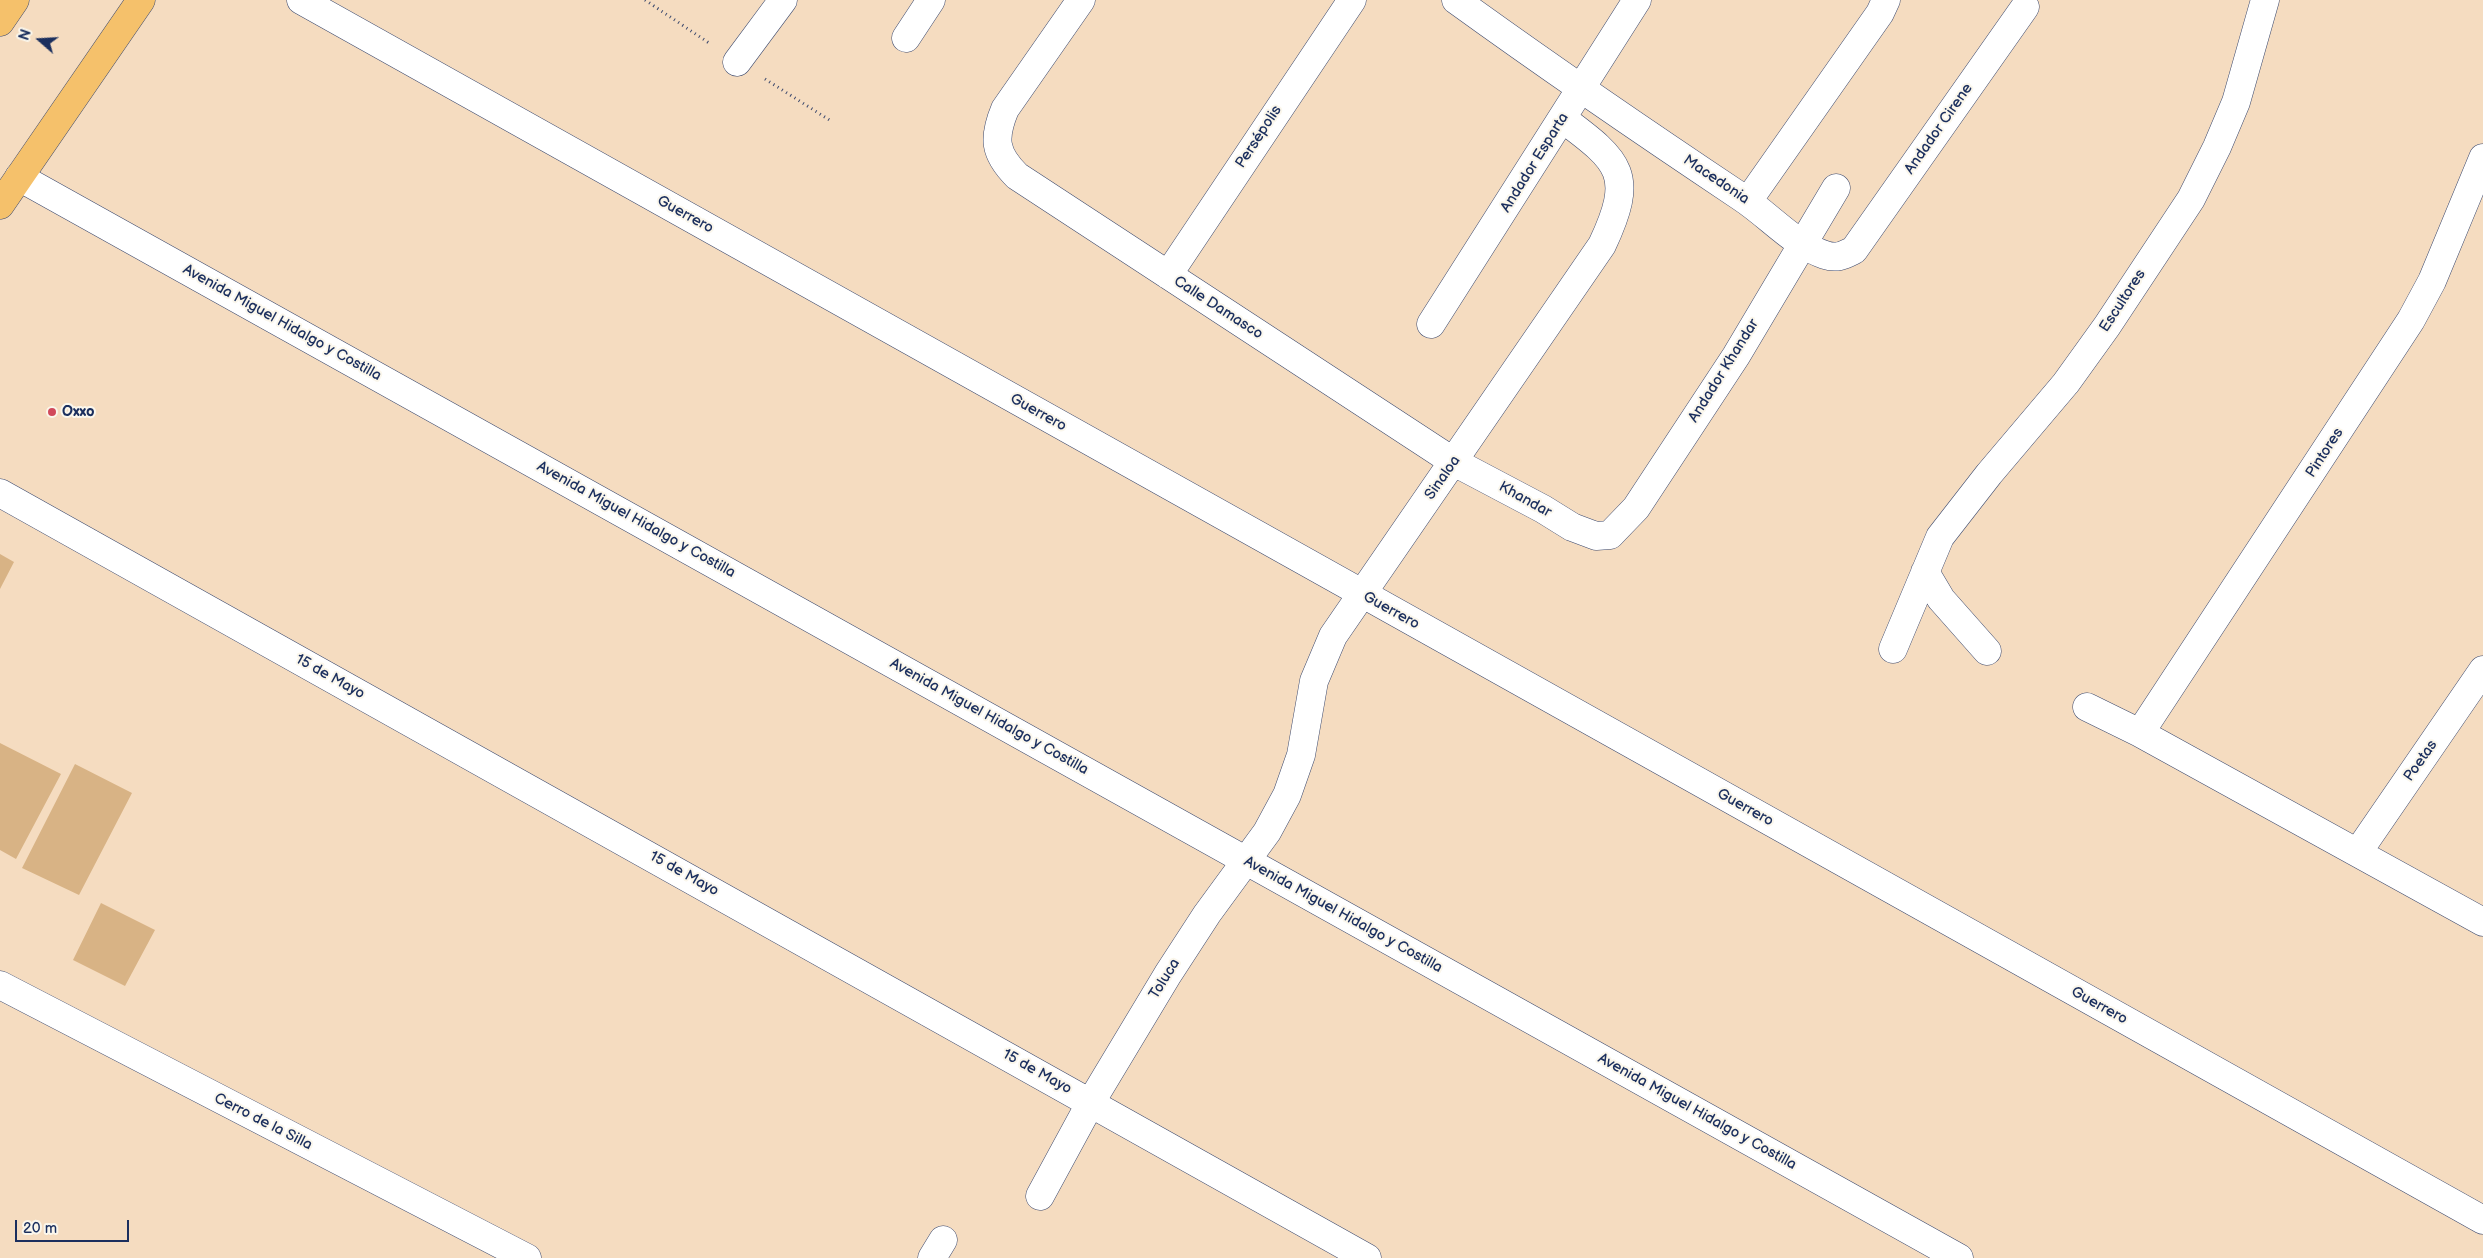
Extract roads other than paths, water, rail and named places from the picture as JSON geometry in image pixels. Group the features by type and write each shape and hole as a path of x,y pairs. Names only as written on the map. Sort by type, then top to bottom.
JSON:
{"main road":[{"path":"0,22 15,0"},
{"path":"0,205 141,0"}],"street":[{"name":"Guerrero","path":"301,0 2483,1220"},
{"path":"737,62 783,0"},
{"path":"906,38 932,0"},
{"name":"Calle Damasco","path":"1081,0 1005,109 998,125 996,140 1000,156 1018,176 1454,462"},
{"name":"Persépolis","path":"1168,275 1352,0"},
{"name":"Macedonia","path":"1456,0 1580,90 1748,201 1802,245 1833,257 1842,256 1854,250"},
{"name":"Andador Esparta","path":"1431,324 1637,0"},
{"path":"1748,201 1880,13 1886,0"},
{"name":"Escultores","path":"1893,649 1940,538 1989,474 2066,383 2107,326 2191,199 2218,147 2236,102 2265,0"},
{"name":"Andador Cirene","path":"1854,250 2024,8"},
{"name":"Sinaloa","path":"1245,860 1267,832 1287,795 1301,755 1314,682 1334,636 1602,245 1615,218 1620,195 1620,177 1611,159 1597,144 1563,119"},
{"name":"Pintores","path":"2140,733 2411,320 2432,281 2483,158"},
{"name":"Avenida Miguel Hidalgo y Costilla","path":"19,177 1959,1258"},
{"name":"Andador Khandar","path":"1596,536 1610,535 1636,508 1736,356 1836,188"},
{"name":"Khandar","path":"1454,462 1572,526 1596,536"},
{"name":"15 de Mayo","path":"0,493 1367,1258"},
{"path":"1925,572 1941,599 1987,651"},
{"name":"Poetas","path":"2358,852 2483,670"},
{"path":"2087,706 2140,733 2483,922"},
{"name":"Toluca","path":"1040,1196 1091,1102 1173,966 1245,860"},
{"name":"Cerro de la Silla","path":"0,985 526,1258"}],"place":[{"name":"Oxxo","path":"52,412"}]}
